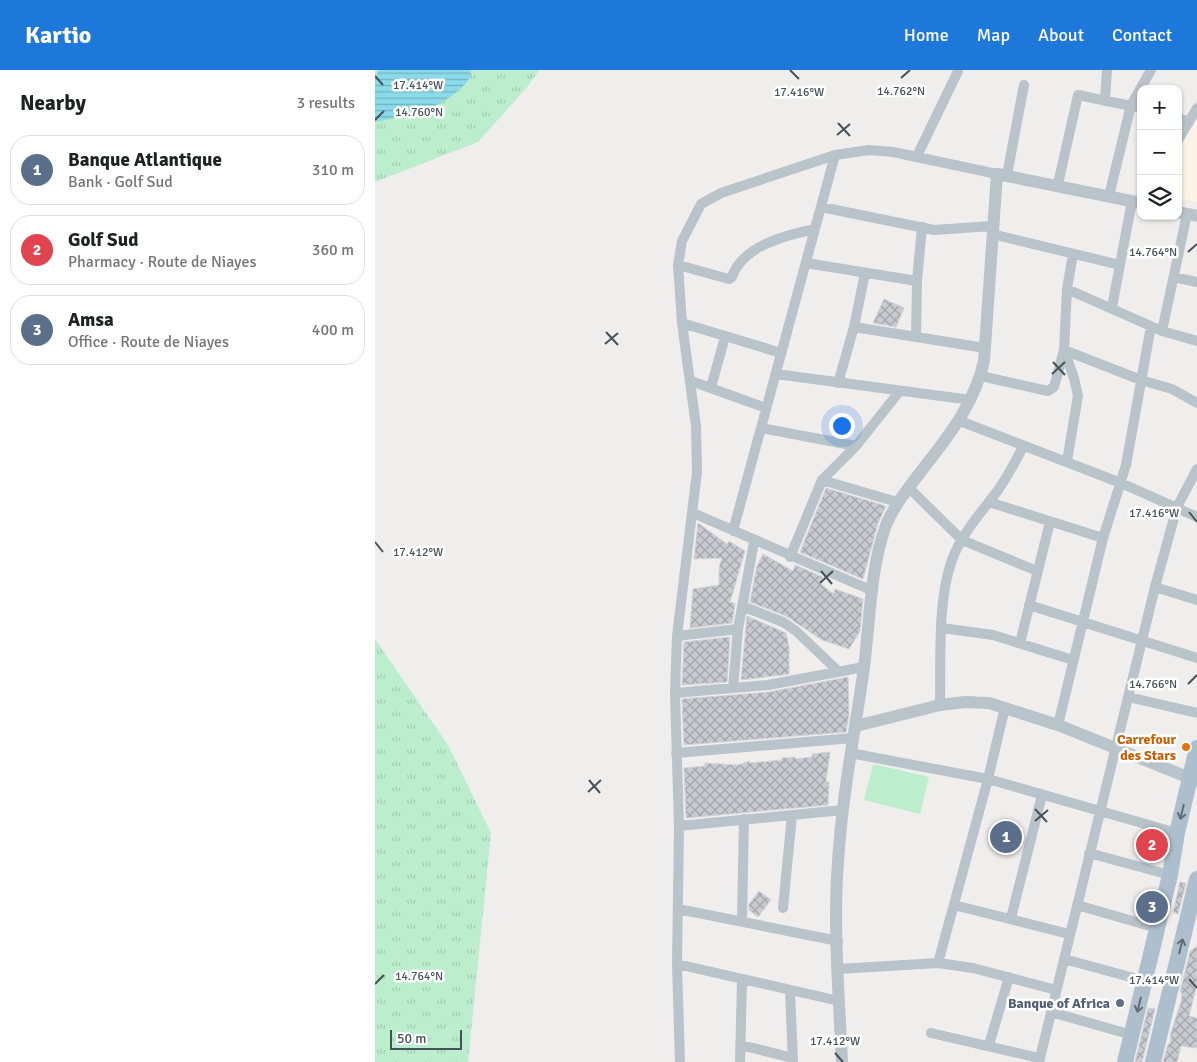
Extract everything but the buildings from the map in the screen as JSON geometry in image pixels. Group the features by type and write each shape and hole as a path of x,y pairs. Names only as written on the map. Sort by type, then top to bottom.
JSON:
{"main road":[{"path":"1125,1062 1170,875 1177,833 1193,779 1197,748"},
{"path":"1153,1062 1197,879"}],"street":[{"path":"1105,99 1107,70"},
{"path":"1109,196 1136,106 1151,70"},
{"path":"917,156 958,71"},
{"path":"842,1062 839,1001 838,862 850,753 880,549 886,526 897,502 960,421 981,376 985,348 992,230 1002,174 1024,85"},
{"path":"1058,184 1078,96 1105,99 1136,106"},
{"path":"1182,133 1197,108"},
{"path":"1182,119 1189,122"},
{"path":"680,1062 677,964 679,826 675,694 677,636 697,472 696,426 682,323 678,265 682,241 701,204 721,193 760,178 835,155 869,150 917,156 1058,184 1136,202 1120,265 1112,307"},
{"path":"733,531 835,155"},
{"path":"821,207 923,227 951,230 992,230 1073,254 1120,265"},
{"path":"1162,331 1187,214"},
{"path":"916,336 917,281 923,227"},
{"path":"678,265 729,278 732,277 736,266 749,254 794,234 815,230"},
{"path":"981,376 1051,390 1064,350 1067,289 1073,254"},
{"path":"806,263 917,281"},
{"path":"838,383 854,327 865,273"},
{"path":"1174,277 1197,282"},
{"path":"1067,289 1112,307 1162,331 1197,341"},
{"path":"682,323 781,353"},
{"path":"1057,724 1103,538 1121,482 1151,326"},
{"path":"854,327 985,348"},
{"path":"711,387 725,337"},
{"path":"1064,350 1141,380 1172,389 1197,403"},
{"path":"1064,350 1078,396 1067,461"},
{"path":"776,374 899,392 971,400"},
{"path":"691,381 766,408"},
{"path":"790,557 822,480 856,446 899,392"},
{"path":"960,421 1121,482 1197,518"},
{"path":"761,428 856,446"},
{"path":"940,705 942,628 946,582 952,560 962,540 1013,467 1023,446"},
{"path":"931,1033 989,1045 1039,1060 1155,587 1177,507 1197,469"},
{"path":"822,480 897,502"},
{"path":"909,488 962,540 1037,571"},
{"path":"989,502 1103,538"},
{"path":"693,513 754,542 873,592"},
{"path":"1020,643 1050,522"},
{"path":"733,688 737,629 754,542"},
{"path":"1155,587 1197,600"},
{"path":"1029,605 1197,658"},
{"path":"742,606 783,622 796,631 838,671"},
{"path":"942,628 993,635 1073,660"},
{"path":"677,636 737,629"},
{"path":"675,694 768,686 864,667"},
{"path":"1128,697 1197,713"},
{"path":"677,753 854,732 940,705 965,702 989,703 1057,724 1193,779"},
{"path":"938,963 988,779 1005,707"},
{"path":"850,753 988,779 1100,813 1177,833"},
{"path":"1011,918 1042,794"},
{"path":"679,826 843,810"},
{"path":"783,908 792,815"},
{"path":"742,920 744,819"},
{"path":"1089,853 1170,875"},
{"path":"954,905 1069,934"},
{"path":"1077,905 1157,928"},
{"path":"678,908 838,941"},
{"path":"1064,959 1145,981"},
{"path":"839,970 938,963 973,968 1056,990"},
{"path":"677,964 839,1001"},
{"path":"989,1045 1009,977"},
{"path":"740,1062 742,980"},
{"path":"741,1045 793,1060 790,991"},
{"path":"1051,1012 1132,1035"}],"shaded area":[{"path":"1197,119 1197,202 1182,199 1182,144"}],"green space":[{"path":"375,70 539,70 528,86 478,142 375,182"},
{"path":"375,639 448,745 491,833 468,1062 375,1062"},
{"path":"873,764 929,777 920,814 864,800"}],"water":[{"path":"379,70 470,70 471,76 452,96 441,103 415,113 375,122 375,78"}],"place":[{"name":"Carrefour des Stars","path":"1186,747"},
{"name":"Banque Atlantique","path":"1006,837"},
{"name":"Golf Sud","path":"1152,845"},
{"name":"Amsa","path":"1152,907"},
{"name":"Banque of Africa","path":"1120,1003"}]}
